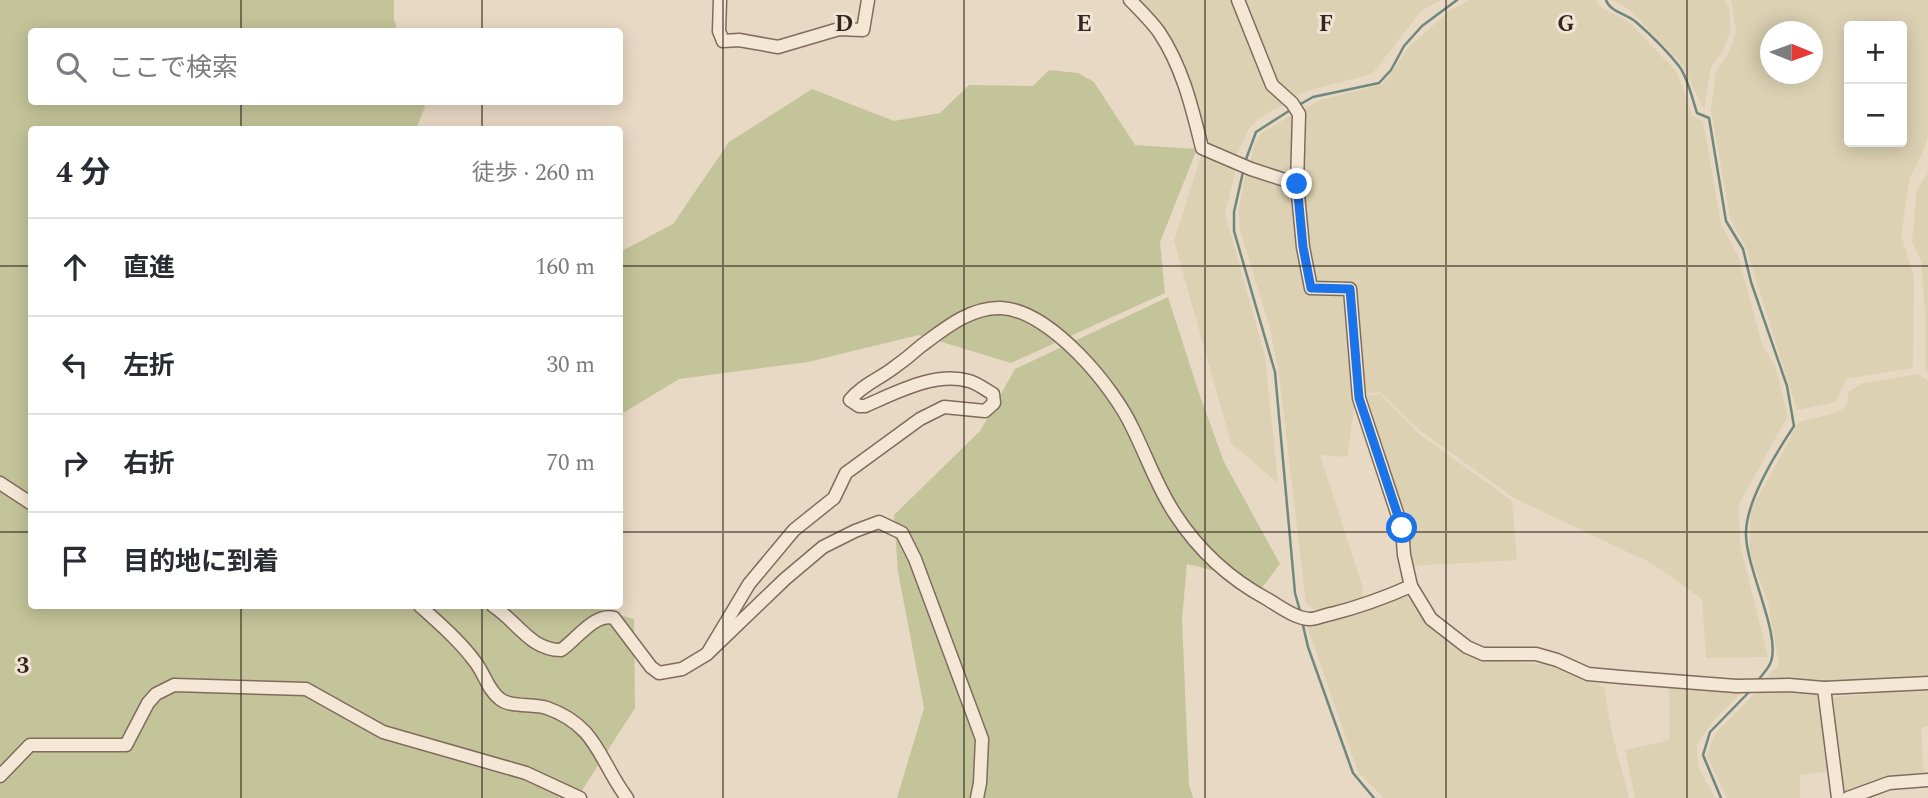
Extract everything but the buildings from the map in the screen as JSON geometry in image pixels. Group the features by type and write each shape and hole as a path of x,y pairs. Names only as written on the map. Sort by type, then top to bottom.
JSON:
{"street":[{"path":"720,0 719,31 723,41 739,40 778,47 839,29 863,30 868,0"},
{"path":"1130,0 1158,30 1177,62 1191,101 1202,148 1251,169 1297,184"},
{"path":"1238,0 1272,85 1292,103 1299,114 1297,184 1303,247 1311,288 1350,289 1359,398 1402,528 1404,555 1411,586 1432,619 1467,647 1483,654 1536,654 1588,674 1736,686 1789,685 1824,688 1928,683"},
{"path":"707,654 749,584 794,530 834,498 846,473 920,419 944,407 985,411 994,403 993,394 969,381 940,379 907,388 864,406 850,400 858,390 891,370 951,323 978,312 1001,308 1036,318 1086,360 1133,427 1152,471 1181,522 1216,565 1246,588 1309,619 1371,603 1411,586"},
{"path":"0,483 28,502"},
{"path":"498,609 508,615 533,642 548,650 561,650 597,619 606,615 614,618 644,659 659,673 682,669 707,654 785,579 823,547 878,522 902,533 915,559 982,739 977,798"},
{"path":"423,609 458,640 479,667 493,694 503,702 539,705 558,712 589,736 601,751 627,798"},
{"path":"0,776 30,745 125,745 148,703 156,694 174,685 271,688 306,690 383,732 526,774 580,798"},
{"path":"1824,688 1838,798"},
{"path":"1847,798 1889,783 1928,780"}],"shaded area":[{"path":"1136,0 1231,0 1263,79 1285,104 1259,118 1248,130 1235,159 1204,145 1195,101"},
{"path":"1242,0 1441,0 1421,11 1372,74 1307,91 1292,98 1274,80"},
{"path":"1470,0 1597,0 1599,6 1628,21 1677,72 1692,115 1703,121 1721,224 1738,256 1763,347 1775,366 1788,416 1739,504 1740,545 1768,657 1706,658 1702,599 1653,564 1514,498 1418,429 1380,392 1364,394 1355,285 1315,283 1303,187 1302,110 1321,100 1383,84 1409,47 1449,11"},
{"path":"1611,0 1724,0 1729,7 1731,29 1723,51 1711,67 1704,110 1682,64 1630,10"},
{"path":"1731,0 1928,0 1928,136 1922,155 1910,177 1901,235 1914,276 1913,368 1846,379 1836,402 1797,410 1746,248 1730,218 1711,110 1716,71 1728,55 1736,31"},
{"path":"1293,114 1293,179 1250,164 1255,143 1262,133"},
{"path":"1202,153 1236,168 1225,214 1265,356 1278,483 1231,443 1174,241"},
{"path":"1246,172 1293,191 1307,292 1345,294 1355,403 1347,457 1320,455 1363,588 1362,601 1317,612 1306,603 1278,367 1269,325 1240,230 1238,211"},
{"path":"1928,173 1928,372 1925,370 1925,309 1921,260 1912,242 1917,189"},
{"path":"1918,374 1928,381 1928,675 1829,682 1763,680 1779,665 1768,602 1749,553 1751,510 1799,422 1835,413 1847,406 1848,392 1863,383"},
{"path":"1380,394 1418,433 1512,501 1517,560 1409,566 1409,537 1364,396"},
{"path":"1406,595 1426,622 1476,659 1552,665 1604,687 1611,729 1629,798 1384,798 1358,772 1307,626 1360,613"},
{"path":"1669,688 1744,690 1713,721 1697,745 1698,766 1715,798 1635,798 1625,750 1669,740"},
{"path":"1928,689 1928,726 1921,728 1924,776 1885,776 1843,792 1833,697"},
{"path":"1757,691 1818,694 1827,772 1800,775 1800,798 1727,798 1707,756 1715,734"}],"green space":[{"path":"0,0 394,0 397,28 28,28 28,105 425,107 417,126 28,126 28,609 599,609 634,619 635,708 577,798 0,798"},
{"path":"1049,70 1078,73 1094,82 1135,145 1197,149 1160,242 1165,293 1011,363 919,335 808,362 679,379 623,413 623,250 673,224 729,142 812,89 894,121 940,113 969,85 1033,86"},
{"path":"1168,297 1224,462 1280,564 1257,594 1232,575 1187,564 1182,619 1189,784 1193,798 897,798 924,708 898,572 894,515 980,431 1015,369"}],"waterway":[{"path":"1297,106 1313,97 1379,83 1391,70 1404,46 1422,26 1457,0"},
{"path":"1606,0 1611,7 1636,22 1674,60 1685,76 1697,113 1709,118 1726,221 1743,249 1751,282 1787,386 1794,426 1756,492 1747,520 1747,547 1768,620 1773,652 1770,664 1757,682"},
{"path":"1245,162 1256,132 1292,109"},
{"path":"1243,172 1234,212 1234,231 1275,372 1295,593 1300,611"},
{"path":"1302,621 1308,647 1353,773 1374,798"},
{"path":"1721,798 1703,755 1710,732 1751,690"}],"route":[{"path":"1297,184 1303,247 1311,288 1350,289 1359,398 1402,528"}]}
